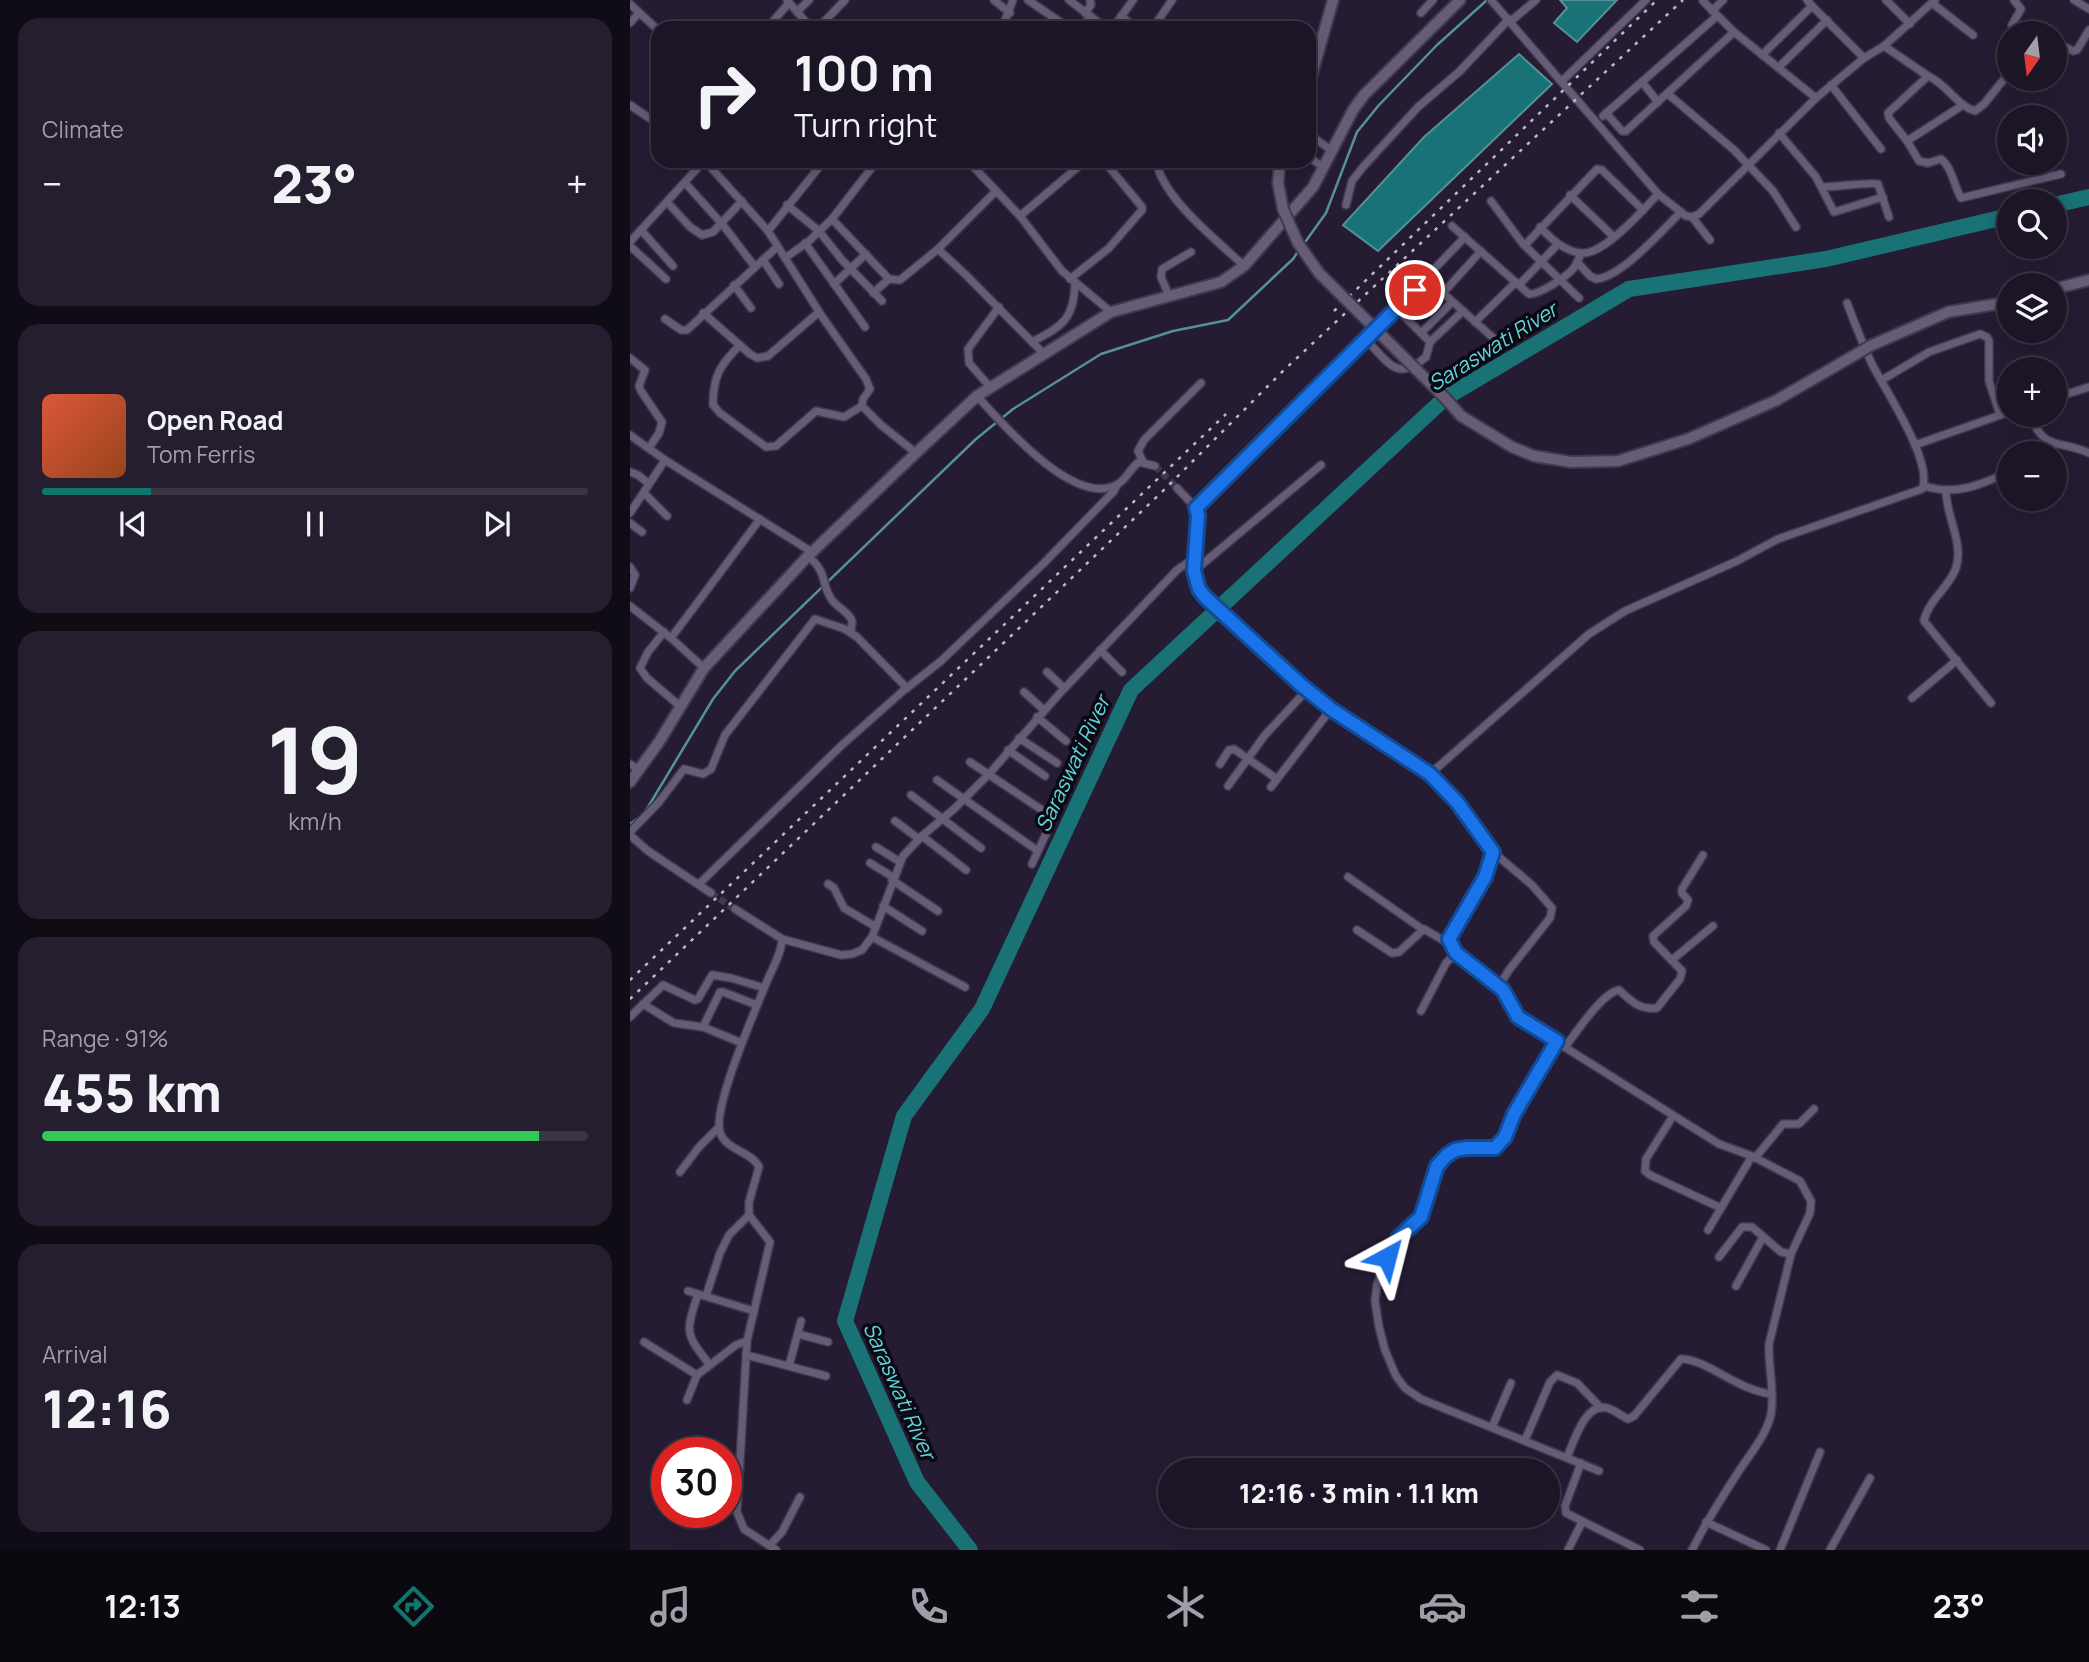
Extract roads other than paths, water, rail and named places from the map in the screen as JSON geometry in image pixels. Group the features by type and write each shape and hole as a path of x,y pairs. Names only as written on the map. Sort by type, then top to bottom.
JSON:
{"street":[{"path":"797,12 809,0"},
{"path":"825,21 845,0"},
{"path":"995,0 1010,13"},
{"path":"1006,21 1013,0"},
{"path":"1028,0 1059,21"},
{"path":"1069,0 1096,21"},
{"path":"1084,21 1091,5 1090,0"},
{"path":"1118,21 1133,0"},
{"path":"1158,21 1172,0"},
{"path":"1316,60 1333,0"},
{"path":"1421,13 1433,0"},
{"path":"630,782 635,767 681,707 704,668 810,554 977,396 1111,312 1221,282 1244,266 1313,187 1364,95 1460,0"},
{"path":"1346,205 1352,181 1418,107 1460,71 1510,20 1536,0"},
{"path":"1562,81 1646,0"},
{"path":"1597,121 1714,13 1723,0"},
{"path":"1886,0 1910,23"},
{"path":"2014,0 2021,9 2014,21"},
{"path":"2074,0 2089,9"},
{"path":"772,21 788,1 805,21"},
{"path":"1492,1 1658,194 1692,217 1710,240"},
{"path":"1703,1 1734,32 1816,98"},
{"path":"1692,217 1699,214 1816,98 1864,58 1884,46 1933,2 1973,36"},
{"path":"1762,55 1810,3 1864,58"},
{"path":"630,4 651,24"},
{"path":"630,23 639,13"},
{"path":"1121,16 1127,21"},
{"path":"1779,68 1827,20"},
{"path":"2067,48 2077,50 2089,30"},
{"path":"1606,113 1622,131 1626,131 1734,32"},
{"path":"1884,46 1946,86 1963,105 1975,111 1997,88"},
{"path":"1928,76 1888,113 1889,118 1919,161 1928,163 1941,159 1946,162 1961,198 2057,175"},
{"path":"1642,82 1658,102"},
{"path":"1831,85 1881,149"},
{"path":"1668,94 1734,150 1781,200 1796,227"},
{"path":"630,105 651,119"},
{"path":"1907,141 1963,105"},
{"path":"1779,133 1823,187 1834,212 1883,197"},
{"path":"1316,139 1332,151"},
{"path":"1316,162 1323,167"},
{"path":"666,279 630,244 699,168"},
{"path":"711,168 768,231 870,386 862,406"},
{"path":"768,231 818,168"},
{"path":"785,258 832,219 872,168"},
{"path":"975,168 1020,216 1073,281 1111,312"},
{"path":"1020,216 1077,168"},
{"path":"1032,342 1064,323 1073,306 1073,281 1109,248 1142,210 1110,168"},
{"path":"1158,168 1159,175 1184,207 1244,266"},
{"path":"1279,168 1278,183 1283,209 1298,243 1319,273 1461,416 1512,447 1534,456 1571,462 1618,461 1688,439 1777,400 1872,345 1948,312 1997,304"},
{"path":"1525,245 1597,169 1602,170 1643,210"},
{"path":"686,184 755,267"},
{"path":"1823,187 1878,184 1889,217"},
{"path":"832,219 889,279 900,280 938,249 996,191"},
{"path":"1540,227 1558,244 1581,253 1595,250 1658,194"},
{"path":"1570,195 1613,236"},
{"path":"668,203 702,235 713,232 742,201"},
{"path":"1492,201 1525,245 1579,298"},
{"path":"787,205 819,231 882,301"},
{"path":"1577,262 1595,279 1611,274 1681,212"},
{"path":"1452,226 1534,295 1575,267 1581,253"},
{"path":"641,230 673,266"},
{"path":"1196,508 1366,341 1465,237"},
{"path":"805,243 865,327"},
{"path":"1475,322 1542,262 1558,244"},
{"path":"664,319 684,331 777,247"},
{"path":"938,249 1044,354"},
{"path":"1443,293 1481,251"},
{"path":"1169,296 1161,277 1162,269 1191,252"},
{"path":"834,284 866,254"},
{"path":"763,260 779,284"},
{"path":"1426,278 1499,343"},
{"path":"873,293 889,279"},
{"path":"2067,286 2089,280"},
{"path":"734,285 751,308"},
{"path":"1421,333 1452,302"},
{"path":"1430,774 1589,634 1625,611 1737,561 1778,539 1922,489 1925,479 1915,445 1873,366 1847,303"},
{"path":"990,387 969,363 968,349 999,307"},
{"path":"1397,309 1430,342"},
{"path":"703,313 757,358 768,356 819,312"},
{"path":"1366,341 1401,371 1426,358 1430,342 1463,312"},
{"path":"1882,380 1929,352 1980,334 1989,341 1989,382 1997,406"},
{"path":"740,345 721,363 713,405 766,447 776,446 816,411 844,417 862,406"},
{"path":"630,358 645,370 634,385 662,422 649,448"},
{"path":"1143,462 1139,451 1144,440 1201,383"},
{"path":"2067,394 2089,387"},
{"path":"977,396 1022,444 1046,464 1085,486 1095,488 1117,485"},
{"path":"862,406 916,453"},
{"path":"1915,445 1997,416"},
{"path":"2034,427 2037,433 2050,441"},
{"path":"630,435 810,554 823,574 828,595 849,616 852,622 851,633"},
{"path":"2067,447 2089,453"},
{"path":"630,513 666,460"},
{"path":"699,884 842,746 941,661 1044,563 1114,491 1134,465 1143,462 1155,466"},
{"path":"1194,571 1321,464"},
{"path":"630,472 649,484"},
{"path":"1924,486 1955,491 1997,477"},
{"path":"1177,488 1196,508 1198,515 1194,571 1199,589 1205,597 1331,709 1430,774 1457,802 1493,852 1532,885 1552,908 1550,918 1499,986"},
{"path":"1945,491 1947,510 1958,546 1958,559 1955,571 1932,602 1924,621 1991,703"},
{"path":"644,493 667,516"},
{"path":"671,638 760,519"},
{"path":"630,523 642,532"},
{"path":"736,909 782,939 841,955 862,950 872,937 900,862 920,837 989,774 1037,717 1100,650 1177,570 1194,558"},
{"path":"630,567 635,575 630,587"},
{"path":"630,606 704,668"},
{"path":"711,893 648,851 630,834 659,803 684,769 703,774 711,769 725,735 815,619 851,633 907,688"},
{"path":"664,632 648,652 640,668 647,678 681,707"},
{"path":"1100,650 1122,672"},
{"path":"1912,698 1957,660"},
{"path":"1047,672 1064,688"},
{"path":"1228,786 1273,726 1307,690"},
{"path":"1024,692 1044,710"},
{"path":"1270,787 1331,709"},
{"path":"1037,717 1066,741"},
{"path":"1019,738 1057,763"},
{"path":"1220,764 1231,748 1277,779"},
{"path":"1008,750 1045,776"},
{"path":"970,762 1051,816 1051,823 1032,864"},
{"path":"937,780 1038,850"},
{"path":"911,795 981,848"},
{"path":"895,821 966,870"},
{"path":"876,847 900,862"},
{"path":"1421,1011 1453,949 1449,939 1485,877 1493,852"},
{"path":"1565,1047 1592,1012 1616,990 1629,1001 1646,1009 1661,1006 1682,971 1654,942 1653,936 1686,906 1688,900 1682,889 1703,855"},
{"path":"870,863 938,911"},
{"path":"1348,877 1453,949 1499,986 1518,1017 1719,1144 1754,1157 1800,1181 1811,1201 1810,1213 1791,1254 1769,1344 1771,1416 1759,1441 1706,1522 1692,1550"},
{"path":"828,884 834,888 844,908 876,927"},
{"path":"883,906 922,931"},
{"path":"1672,960 1713,926"},
{"path":"1357,930 1392,953 1399,951 1422,929"},
{"path":"872,937 965,987"},
{"path":"782,939 742,1043 720,1114 719,1127 720,1134 729,1143 756,1160 759,1167 749,1202 749,1215 770,1242 747,1341 737,1511 744,1529 775,1549 800,1497"},
{"path":"630,1017 663,985 695,1000 712,975 764,988"},
{"path":"703,1027 720,992 757,1005"},
{"path":"643,1004 682,1026 703,1027 742,1043"},
{"path":"1557,1041 1514,1114 1500,1145 1495,1148 1455,1150 1437,1166 1421,1217 1399,1237 1387,1257 1377,1285 1376,1301 1385,1350 1396,1376 1405,1388 1421,1399 1599,1471"},
{"path":"1708,1230 1754,1157 1783,1124 1799,1124 1814,1109"},
{"path":"1673,1116 1646,1159 1645,1171 1721,1208"},
{"path":"680,1172 719,1127"},
{"path":"709,1364 692,1343 688,1323 729,1235 749,1215"},
{"path":"1719,1257 1742,1227 1752,1227 1781,1252 1791,1254"},
{"path":"1736,1286 1763,1237"},
{"path":"688,1291 754,1311"},
{"path":"789,1366 802,1321"},
{"path":"798,1334 828,1342"},
{"path":"687,1400 697,1375 736,1345 747,1341"},
{"path":"644,1342 697,1375"},
{"path":"746,1355 826,1376"},
{"path":"1567,1457 1587,1416 1601,1408 1631,1418 1681,1359 1703,1366 1742,1387 1772,1394"},
{"path":"1525,1440 1550,1382 1557,1375 1577,1383 1601,1408"},
{"path":"1492,1427 1511,1383"},
{"path":"1780,1550 1820,1452"},
{"path":"1581,1463 1565,1510 1570,1516 1640,1550"},
{"path":"1830,1550 1870,1478"},
{"path":"1568,1550 1582,1522"},
{"path":"1706,1522 1766,1550"}],"waterway":[{"path":"1303,245 1326,213 1357,132 1437,45 1487,0"},
{"name":"Saraswati River","path":"2067,202 2089,197"},
{"name":"Saraswati River","path":"970,1550 917,1482 845,1321 904,1116 982,1009 1131,690 1445,398 1629,289 1826,259 1997,219"},
{"path":"645,812 713,699 735,671 976,439 1013,409 1101,354 1173,331 1228,320 1293,259 1299,250"},
{"path":"630,824 640,817"}],"tunnel":[{"path":"1155,466 1177,488"},
{"path":"711,893 735,909"}],"railway":[{"path":"1334,311 1657,0"},
{"path":"630,999 1165,489 1284,370 1683,0"},
{"path":"630,980 1226,414"}]}
